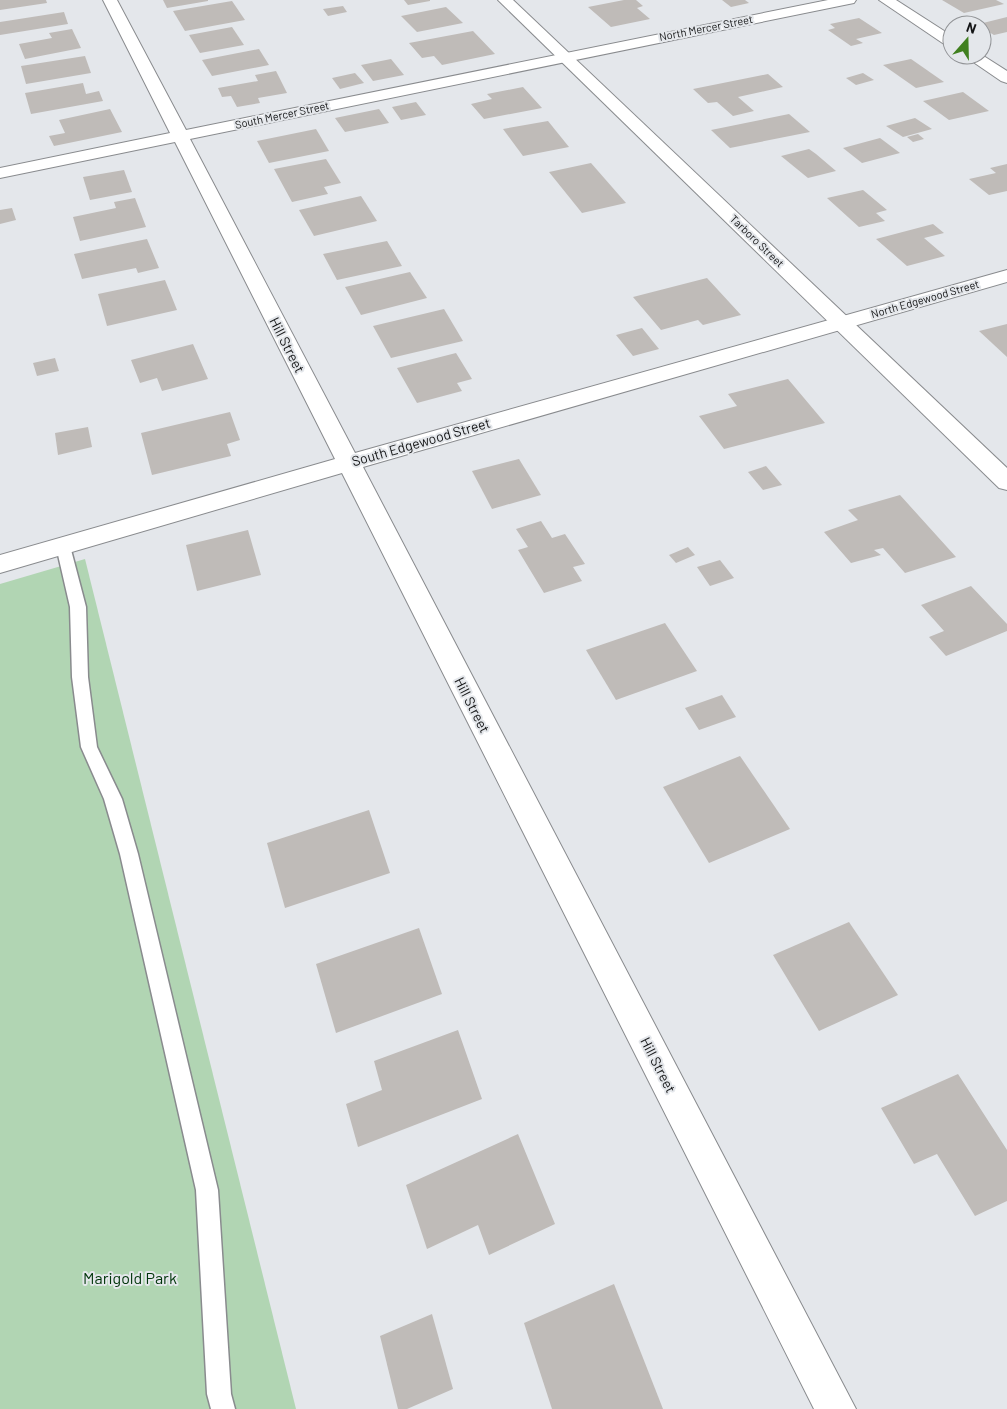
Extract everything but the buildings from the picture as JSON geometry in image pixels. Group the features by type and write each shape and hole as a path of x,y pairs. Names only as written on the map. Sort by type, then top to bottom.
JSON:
{"street":[{"name":"Hill Street","path":"110,0 836,1409"},
{"name":"Tarboro Street","path":"505,0 1007,482"},
{"name":"North Mercer Street","path":"564,57 849,0"},
{"path":"886,0 942,36"},
{"name":"South Mercer Street","path":"0,173 564,57"},
{"path":"987,65 1007,78"},
{"name":"North Edgewood Street","path":"843,323 1007,276"},
{"name":"South Edgewood Street","path":"0,564 843,323"}],"lane":[{"path":"64,546 78,607 80,677 89,747 113,799 129,854 207,1190 219,1394 223,1409"}],"green space":[{"name":"Marigold Park","path":"85,559 296,1409 0,1409 0,584"}]}
